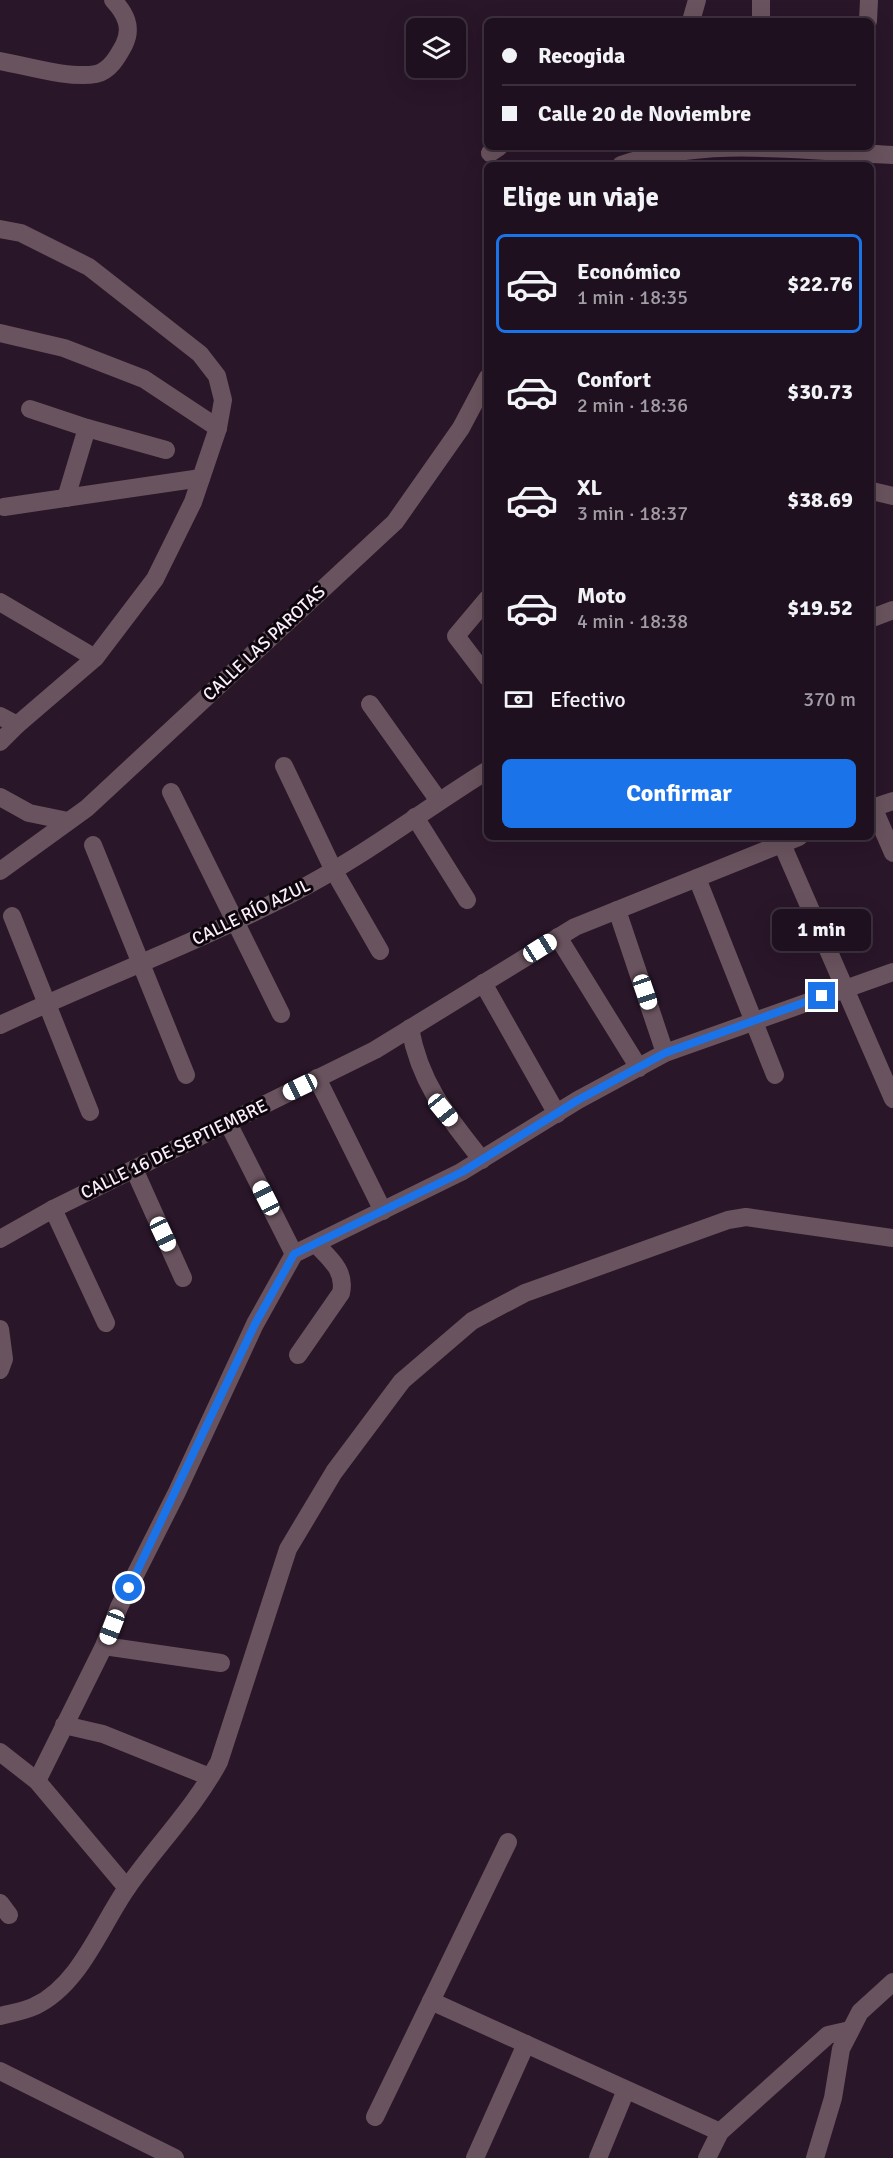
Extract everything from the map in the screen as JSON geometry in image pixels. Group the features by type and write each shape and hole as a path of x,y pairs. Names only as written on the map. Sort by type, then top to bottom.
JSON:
{"street":[{"path":"0,61 74,74 98,74 116,61 128,37 127,16 112,0"},
{"path":"692,18 697,0"},
{"path":"761,0 761,18"},
{"path":"868,18 869,0"},
{"path":"631,162 653,155 691,150"},
{"path":"724,150 759,154 893,155"},
{"path":"0,229 21,233 89,267 200,354 217,376 223,400 218,428 194,502 155,579 96,658 0,742"},
{"path":"0,333 64,348 144,379 218,428"},
{"name":"CALLE LAS PAROTAS","path":"0,872 87,808 395,522 460,428 484,384"},
{"path":"30,409 166,450"},
{"path":"66,498 87,428"},
{"path":"4,507 201,478"},
{"path":"874,491 893,496"},
{"path":"0,602 96,658"},
{"path":"484,603 456,636 484,673"},
{"path":"874,617 893,609"},
{"path":"370,704 439,801"},
{"path":"0,716 17,725"},
{"path":"284,766 334,871 380,951"},
{"name":"CALLE RÍO AZUL","path":"0,1025 236,922 334,871 484,773"},
{"path":"171,792 281,1014"},
{"path":"0,797 29,813 68,821"},
{"path":"874,807 893,801"},
{"path":"874,812 893,853"},
{"path":"415,817 467,900"},
{"name":"CALLE 16 DE SEPTIEMBRE","path":"0,1239 53,1209 375,1050 575,927 792,840"},
{"path":"782,844 893,1099"},
{"path":"93,845 186,1075"},
{"path":"698,878 775,1075"},
{"path":"617,910 665,1053"},
{"path":"12,916 90,1112"},
{"path":"558,936 639,1068"},
{"path":"37,1781 104,1646 119,1607 255,1324 294,1254 482,1160 557,1114 665,1053 754,1019 893,972"},
{"path":"483,983 557,1114"},
{"path":"410,1028 415,1056 423,1076 443,1110 482,1160"},
{"path":"317,1078 383,1211"},
{"path":"228,1123 294,1254"},
{"path":"134,1169 183,1278"},
{"path":"53,1209 106,1323"},
{"path":"0,2016 36,2006 62,1985 88,1955 127,1888 210,1777 219,1762 288,1550 334,1472 402,1381 472,1321 525,1293 728,1220 746,1217 893,1239"},
{"path":"298,1355 341,1293 344,1281 339,1269 316,1244"},
{"path":"0,1329 2,1364"},
{"path":"104,1646 221,1663"},
{"path":"64,1725 103,1734 210,1777"},
{"path":"2,1757 37,1781 127,1888"},
{"path":"375,2117 508,1842"},
{"path":"815,2158 833,2098 841,2049 860,2012 893,1982"},
{"path":"431,2001 720,2133"},
{"path":"706,2158 720,2133 828,2035 850,2030"},
{"path":"475,2158 526,2044"},
{"path":"0,2071 175,2158"},
{"path":"598,2158 626,2090"}],"route":[{"path":"129,1588 177,1492 255,1324 294,1254 462,1172 578,1100 665,1053 822,996"}]}
